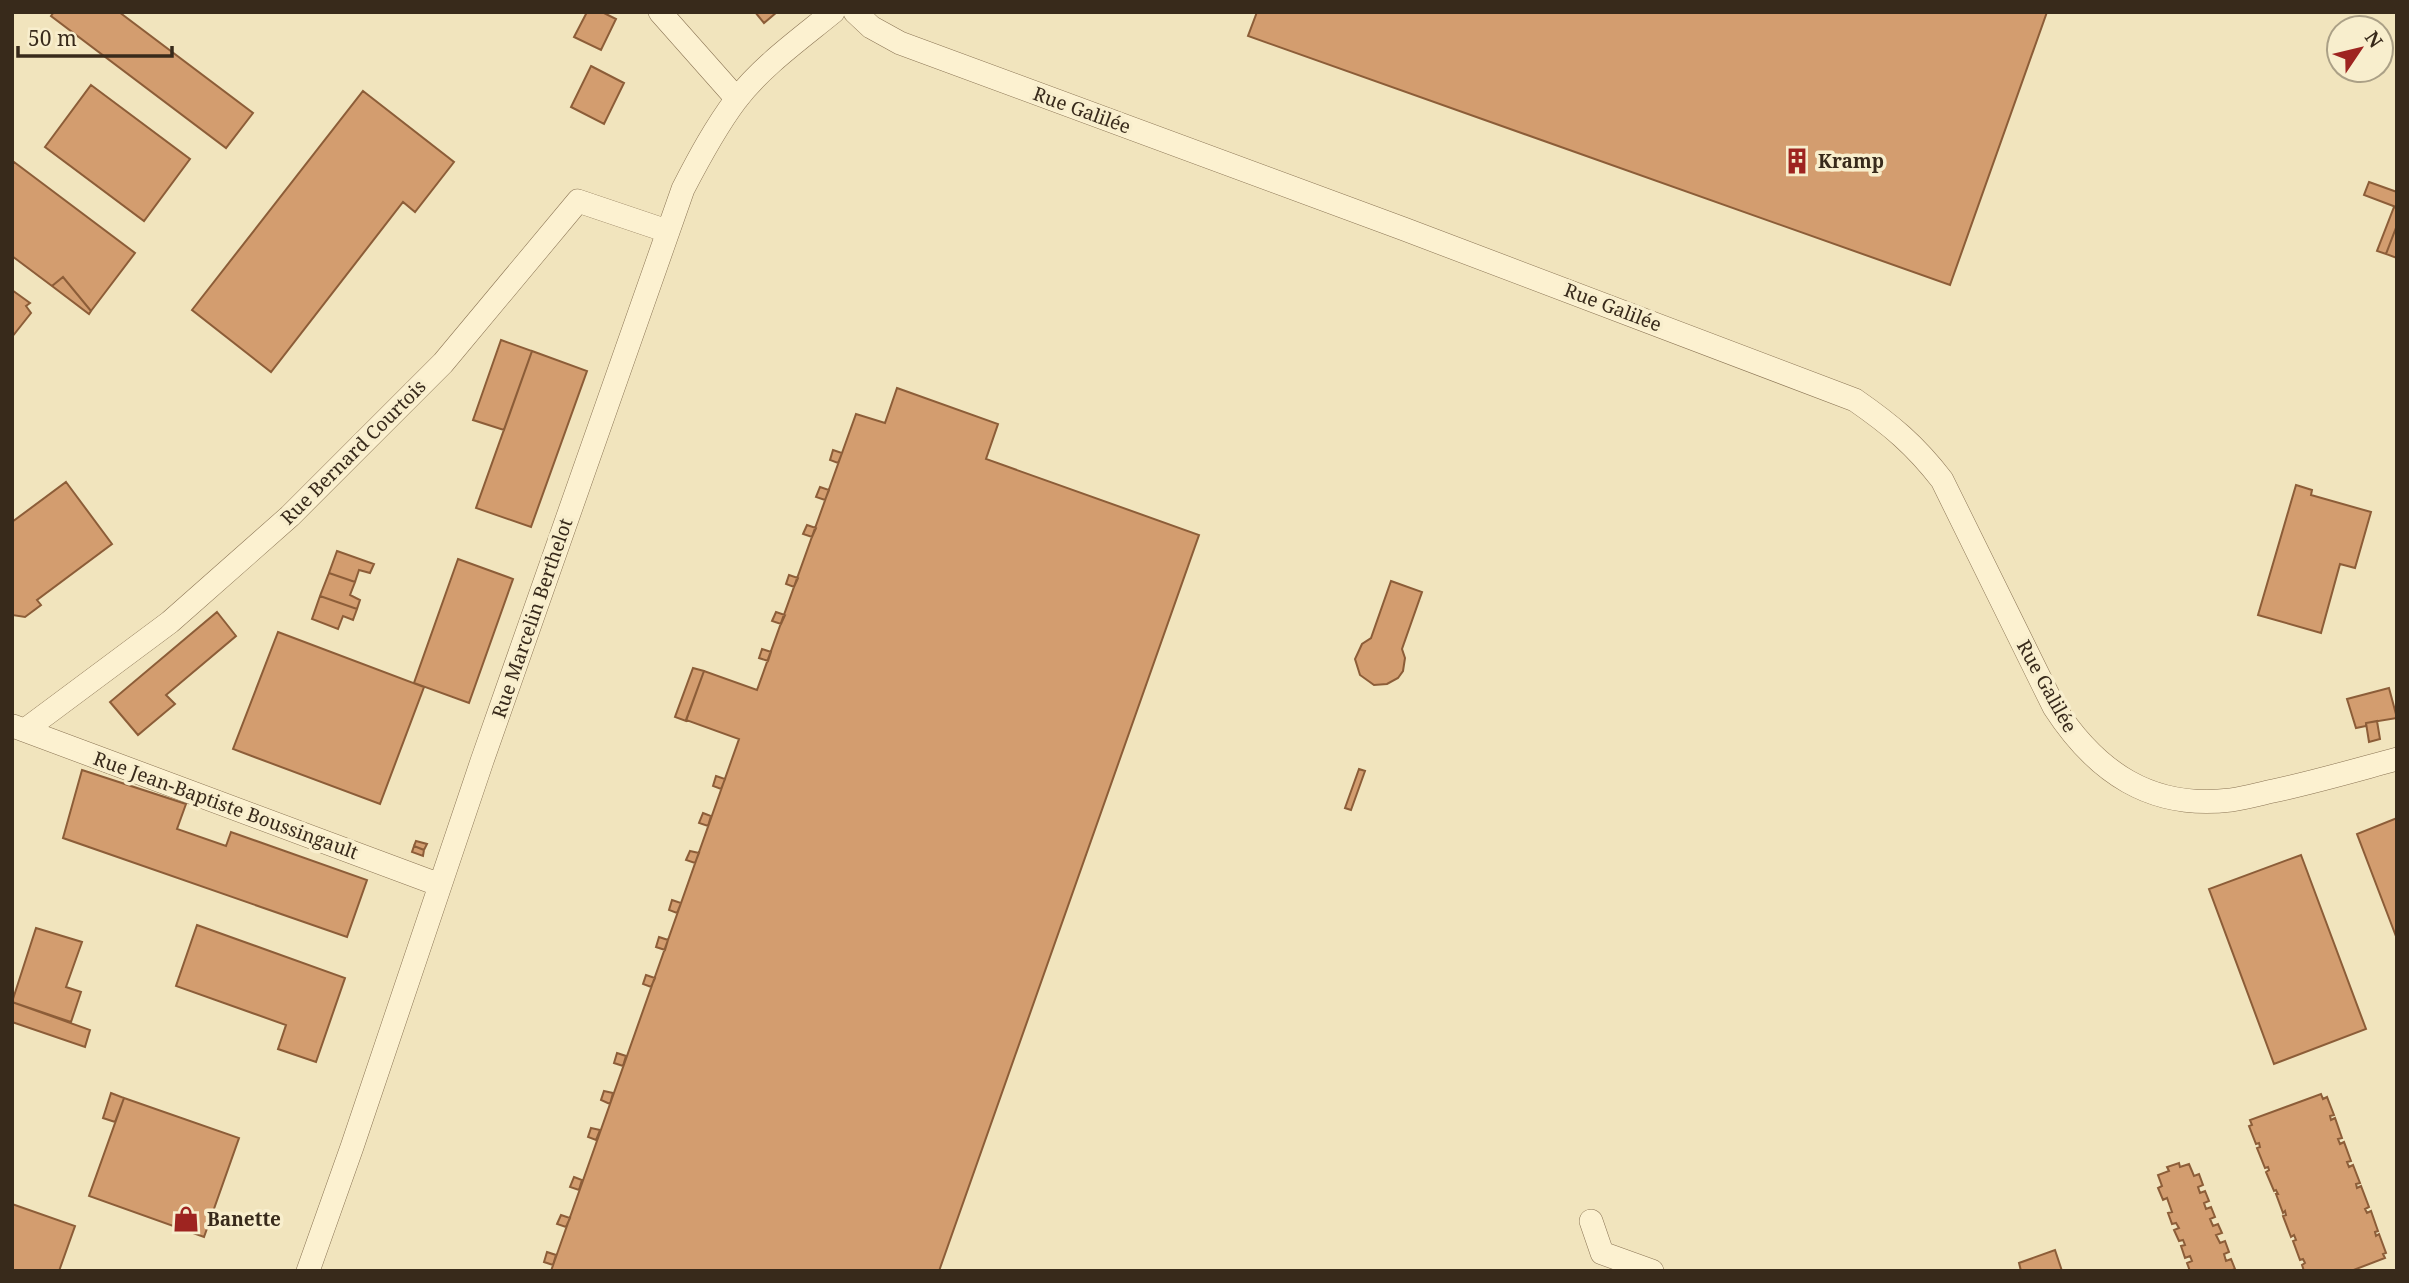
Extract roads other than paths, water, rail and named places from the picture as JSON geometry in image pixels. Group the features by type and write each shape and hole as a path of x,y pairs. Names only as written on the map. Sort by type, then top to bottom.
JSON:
{"street":[{"path":"660,12 737,99"},
{"name":"Rue Marcelin Berthelot","path":"308,1271 683,189 702,150 737,99 770,65 833,12"},
{"name":"Rue Galilée","path":"855,12 871,27 900,43 1404,229 1854,400 1890,424 1921,453 1942,480 2054,707 2072,735 2095,759 2122,778 2153,793 2177,799 2202,802 2232,800 2306,784 2397,759"},
{"name":"Rue Bernard Courtois","path":"18,728 170,622 290,516 443,363 578,201 667,231"},
{"name":"Rue Jean-Baptiste Boussingault","path":"18,728 440,885"},
{"path":"1591,1221 1602,1253 1652,1271"}],"place":[{"name":"Kramp","path":"1797,161"},
{"name":"Banette","path":"186,1219"}]}
